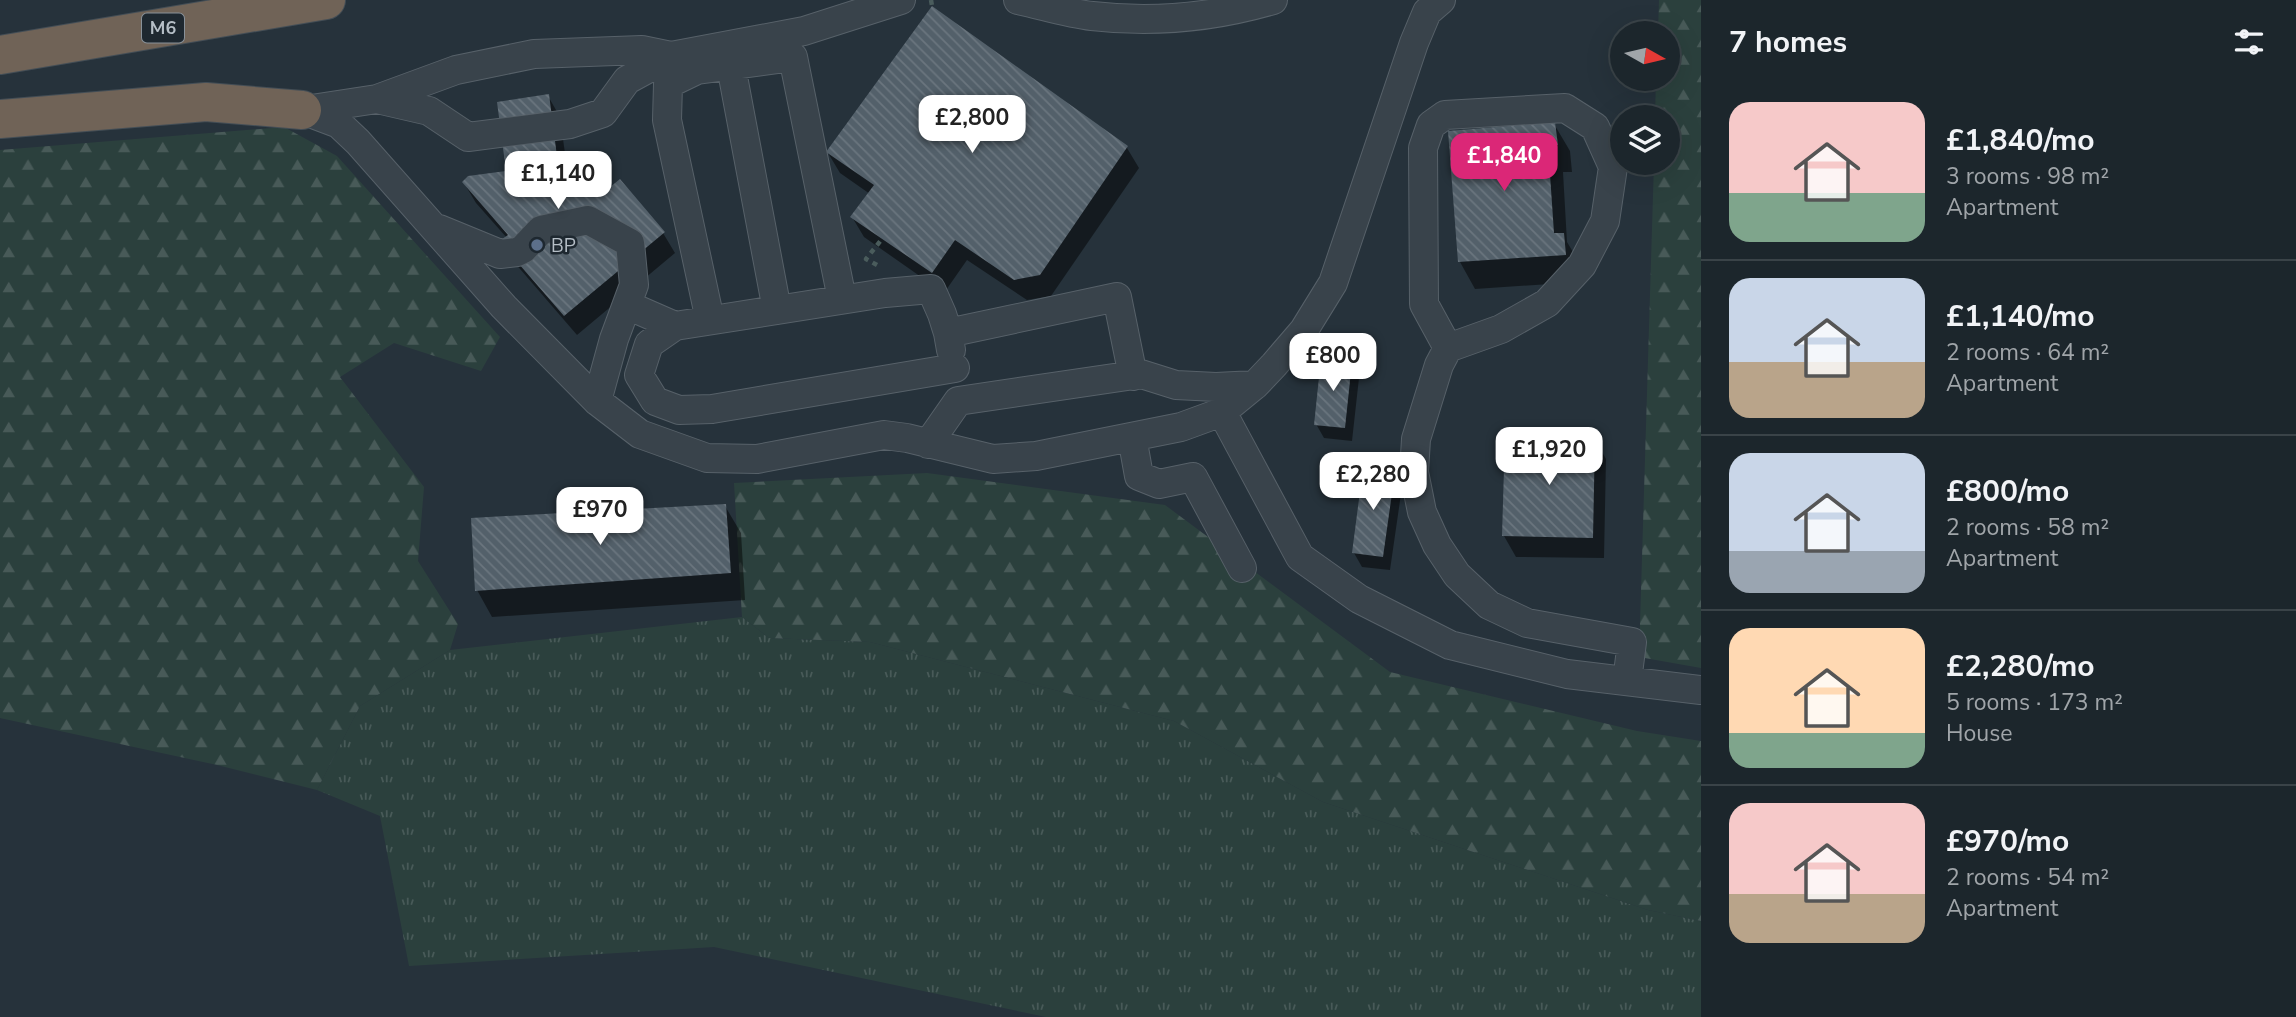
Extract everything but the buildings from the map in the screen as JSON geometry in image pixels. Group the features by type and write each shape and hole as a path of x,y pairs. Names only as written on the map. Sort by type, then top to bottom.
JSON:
{"highway":[{"name":"M6","path":"0,55 326,0"},
{"path":"0,119 206,102 302,110"}],"lane":[{"path":"377,99 429,111 468,136 570,124 603,113 627,80 671,56 804,31 901,0"},
{"path":"1018,0 1090,16 1149,20 1217,13 1273,0"},
{"path":"302,110 340,124 504,307 597,401 640,434 707,458 757,458 884,435 993,459 1036,456 1181,427 1222,412 1255,385 1304,330 1333,283 1414,43 1427,12 1441,0"},
{"path":"302,110 377,99 456,70 534,54 642,50 671,56"},
{"path":"710,320 667,120 668,84 697,70 793,57 842,299"},
{"path":"731,66 776,310"},
{"path":"1448,348 1424,304 1423,148 1431,125 1445,115 1565,108 1595,127 1613,167 1605,221 1582,265 1547,303 1501,329 1448,348 1439,365 1424,409 1416,439 1414,472 1422,512 1437,545 1457,575 1489,605 1527,623 1632,642 1628,681"},
{"path":"432,226 500,254 523,249 541,230 588,220 629,243 634,285 614,339 597,401"},
{"path":"928,444 958,401 955,368 948,333 931,289 842,299 675,326 649,344 639,375 656,401 679,410 712,409 955,368"},
{"path":"948,333 1117,297 1133,376"},
{"path":"627,305 675,326"},
{"path":"958,401 1141,374 1176,384 1216,387 1255,385"},
{"path":"1222,412 1300,557 1359,599 1450,645 1567,674 1701,690"},
{"path":"1132,437 1139,476 1159,484 1193,477 1242,568"}],"green space":[{"path":"1659,0 1701,0 1701,668 1639,657 1654,175 1680,175 1680,105 1655,105 1656,91 1680,91 1680,21 1658,21"},
{"path":"284,127 337,156 500,337 481,371 394,343 340,377 424,487 418,561 458,624 450,650 360,706 317,790 217,765 0,718 0,150"},
{"path":"927,473 1165,505 1390,672 1637,731 1701,741 1701,921 1648,910 1323,802 1174,721 870,642 769,638 742,617 734,483"},
{"path":"742,617 769,638 870,642 1174,721 1323,802 1648,910 1701,921 1701,1017 1046,1017 714,947 409,966 380,816 317,790 360,706 450,650"}],"place":[{"name":"BP","path":"537,245"}]}
